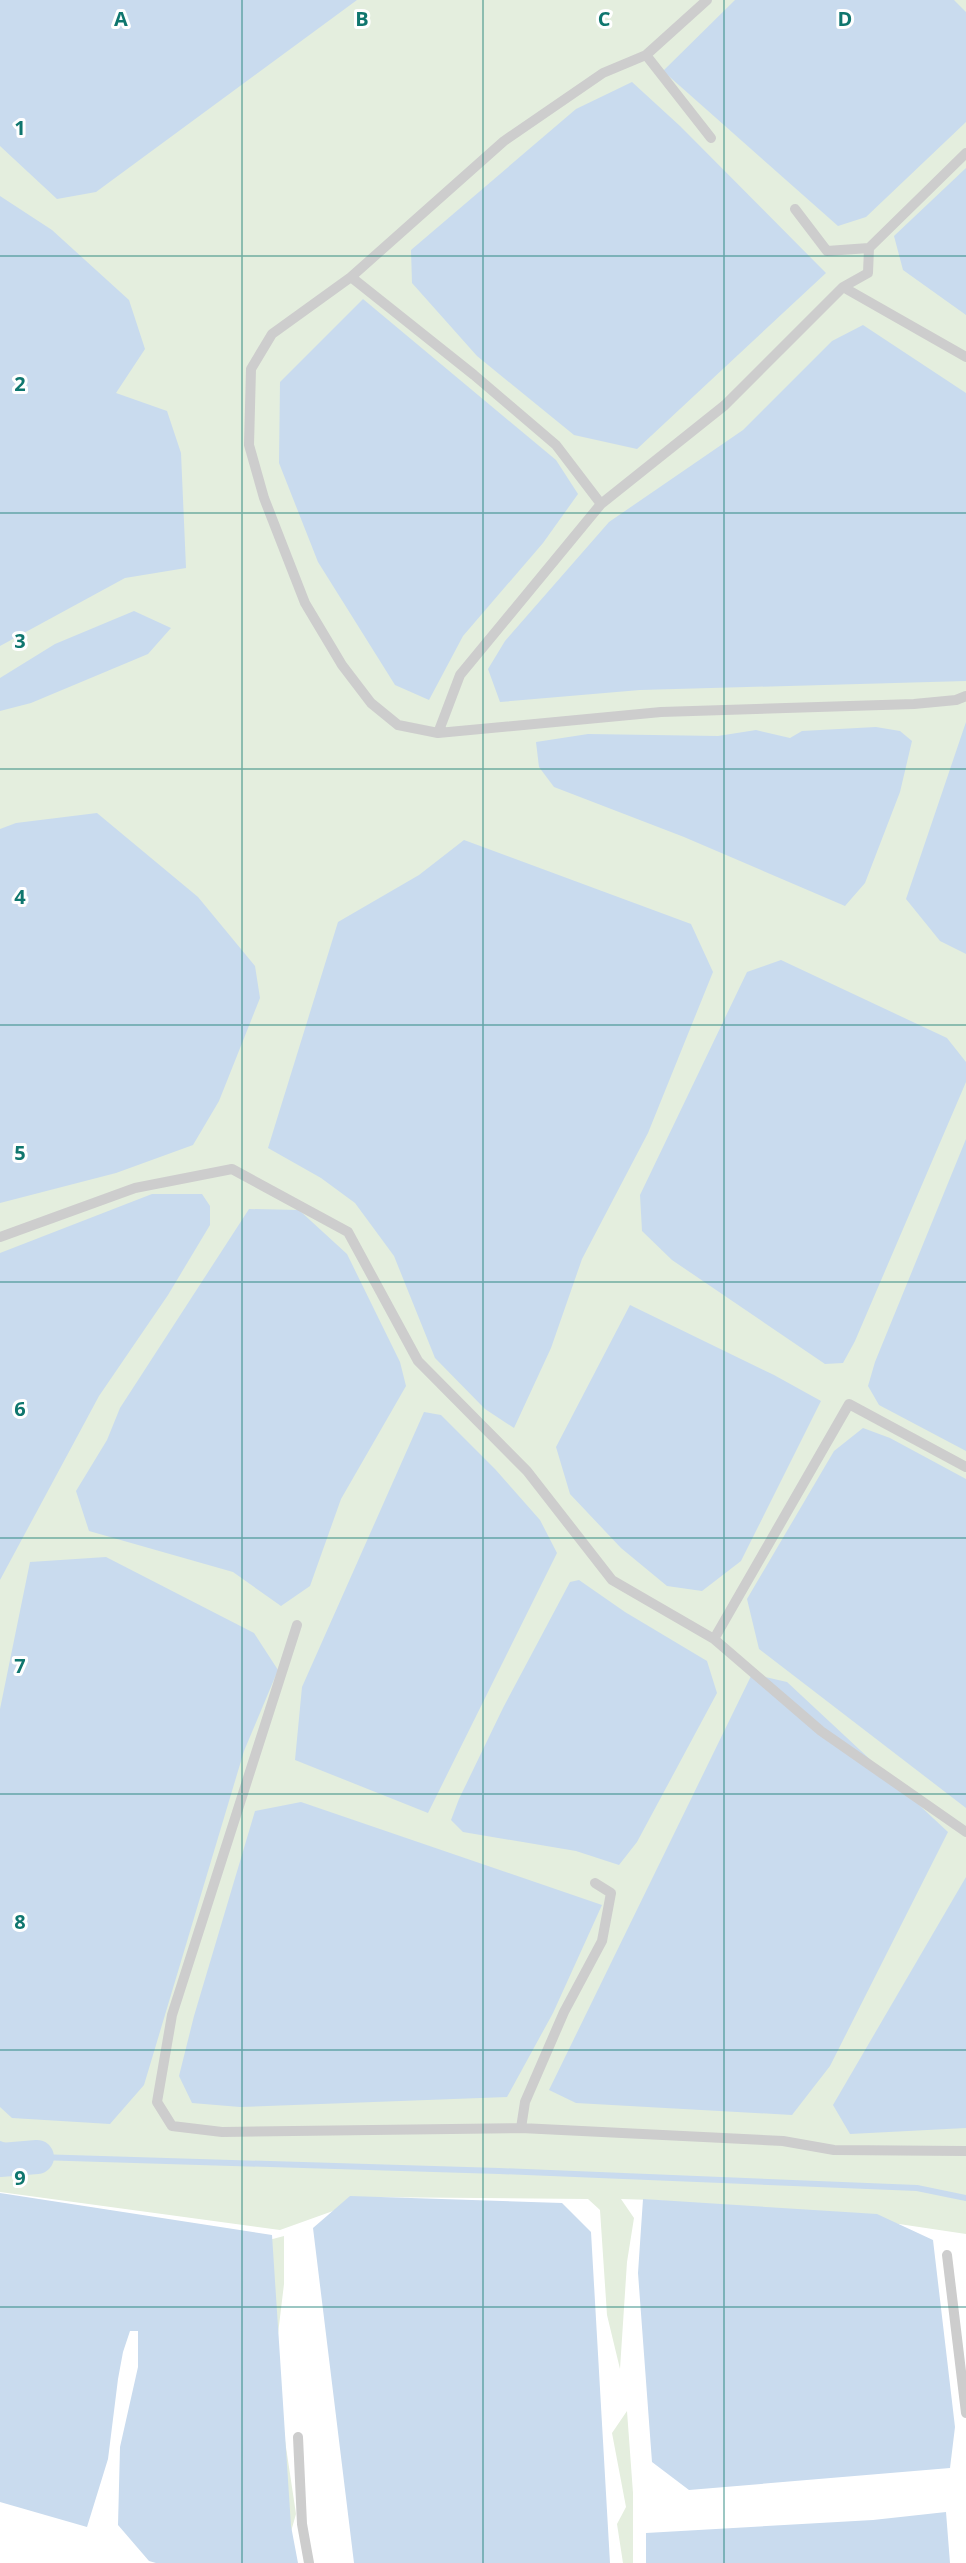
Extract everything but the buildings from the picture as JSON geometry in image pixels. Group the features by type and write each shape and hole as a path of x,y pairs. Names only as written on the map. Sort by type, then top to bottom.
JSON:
{"lane":[{"path":"707,0 646,55 603,73 504,141 351,278 272,334 251,369 249,445 264,498 305,603 342,664 371,702 398,725 438,733 661,712 914,704 956,700 966,696"},
{"path":"646,55 711,138"},
{"path":"795,209 827,251 869,248 966,153"},
{"path":"438,733 460,675 601,504 725,405 843,286 868,273 869,248"},
{"path":"351,278 474,375 556,445 601,504"},
{"path":"843,286 966,357"},
{"path":"0,1237 135,1188 232,1168 348,1232 418,1361 526,1471 612,1580 714,1639 821,1731 966,1832"},
{"path":"714,1639 849,1404 966,1467"},
{"path":"297,1625 172,2014 157,2102 172,2126 222,2132 521,2128 783,2141 834,2150 966,2151"},
{"path":"521,2128 525,2102 555,2032 602,1941 611,1893 595,1883"},
{"path":"947,2254 966,2413"},
{"path":"298,2437 302,2524 309,2563"}],"green space":[{"path":"0,0 966,0 966,2234 899,2224 654,2200 621,2199 634,2218 627,2262 620,2369 607,2315 600,2210 588,2199 359,2197 333,2211 280,2230 0,2192"},
{"path":"284,2236 284,2284 274,2367 296,2514 282,2563 265,2241"},
{"path":"627,2411 633,2493 633,2563 623,2563 617,2524 626,2507 612,2433"}],"water":[{"path":"0,0 357,0 96,192 57,199 0,146"},
{"path":"735,0 954,0 966,12 966,122 866,217 838,226 663,71"},
{"path":"632,82 680,126 826,273 637,449 574,435 477,356 412,283 411,250 576,109"},
{"path":"966,168 966,315 903,270 894,236"},
{"path":"0,196 52,230 129,300 145,349 116,393 167,411 181,453 186,568 125,578 0,646"},
{"path":"363,299 556,460 578,494 543,543 463,636 429,700 395,685 318,562 279,463 280,382"},
{"path":"863,325 966,393 966,681 640,690 500,702 488,669 505,641 609,522 743,430 832,341"},
{"path":"134,611 171,628 148,654 31,703 0,711 0,678 55,644"},
{"path":"966,722 966,954 940,941 906,899"},
{"path":"876,727 900,731 912,741 900,792 865,883 845,906 684,837 554,787 539,767 536,742 588,734 718,736 756,730 790,738 802,731"},
{"path":"97,813 198,897 255,966 260,998 219,1101 193,1145 116,1173 0,1203 0,829 16,823"},
{"path":"464,840 691,924 713,972 648,1133 582,1259 551,1348 514,1428 485,1409 435,1358 394,1256 355,1203 321,1178 268,1148 338,922 419,875"},
{"path":"781,960 947,1038 966,1062 966,1082 855,1341 843,1363 825,1364 672,1260 642,1231 640,1195 747,972"},
{"path":"966,1139 966,1451 879,1405 868,1386 875,1362"},
{"path":"152,1194 202,1194 210,1206 210,1225 168,1295 99,1396 0,1580 0,1253"},
{"path":"249,1209 299,1210 347,1254 400,1362 406,1386 341,1499 310,1586 281,1606 233,1572 89,1531 76,1491 107,1440 120,1408"},
{"path":"630,1305 774,1375 821,1401 741,1561 702,1591 667,1586 621,1548 570,1494 556,1447"},
{"path":"424,1412 441,1415 495,1469 540,1520 557,1553 428,1813 295,1760 302,1687"},
{"path":"863,1428 890,1438 966,1479 966,1808 759,1649 747,1599 834,1451"},
{"path":"106,1557 254,1633 278,1670 244,1751 144,2085 110,2124 12,2118 0,2107 0,1709 30,1562"},
{"path":"579,1580 625,1612 707,1661 717,1693 637,1842 619,1865 576,1851 463,1832 451,1820 503,1708 570,1582"},
{"path":"752,1674 787,1682 948,1832 830,2066 792,2115 576,2103 549,2090"},
{"path":"301,1802 602,1905 553,2013 507,2097 240,2107 192,2103 179,2076 194,2016 255,1811"},
{"path":"966,1877 966,2128 850,2134 833,2105"},
{"path":"0,2193 272,2235 291,2526 298,2563 156,2563 149,2561 118,2525 120,2447 138,2367 138,2331 130,2331 123,2352 108,2459 87,2527 0,2502"},
{"path":"350,2196 562,2203 591,2232 610,2563 354,2563 313,2228"},
{"path":"643,2199 877,2214 933,2240 955,2427 950,2468 689,2490 652,2462 638,2273"},
{"path":"946,2512 950,2563 646,2563 646,2533 873,2520"}],"waterway":[{"path":"0,2144 37,2157 499,2171 917,2188 966,2198"},
{"path":"0,2160 37,2157"}]}
